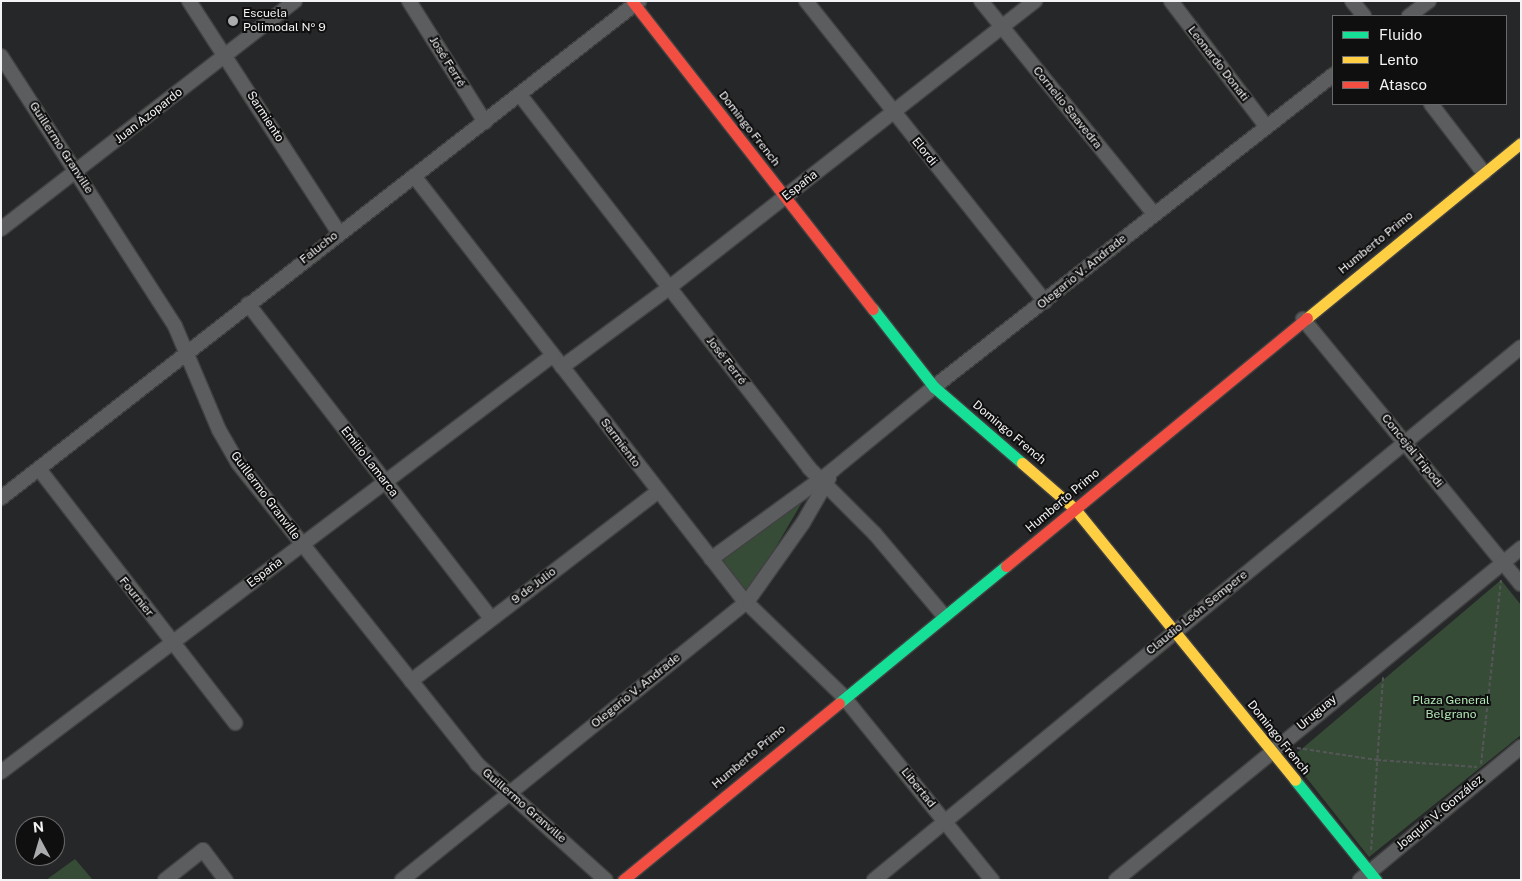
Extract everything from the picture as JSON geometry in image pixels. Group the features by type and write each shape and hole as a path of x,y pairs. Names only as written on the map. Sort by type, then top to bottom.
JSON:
{"street":[{"name":"Sarmiento","path":"189,1 339,233"},
{"name":"Juan Azopardo","path":"1,229 77,172 295,1"},
{"name":"José Ferré","path":"409,1 485,122"},
{"name":"Elordi","path":"806,1 892,113 1045,302"},
{"name":"Cornelio Saavedra","path":"981,1 1154,214"},
{"name":"España","path":"562,367 670,287 1036,1"},
{"name":"Leonardo Donati","path":"1171,1 1266,126"},
{"path":"1352,1 1363,15"},
{"path":"1411,15 1429,1"},
{"name":"Falucho","path":"1,498 339,233 520,95 635,2"},
{"name":"Domingo French","path":"635,2 934,387 1075,509 1174,631 1275,748 1368,877"},
{"name":"Guillermo Granville","path":"1,56 175,326 188,352 227,447 302,545 477,764 606,880"},
{"name":"Olegario V. Andrade","path":"402,880 747,602 822,482 833,470 934,387 1332,76"},
{"name":"José Ferré","path":"520,95 822,482 875,534 944,616"},
{"path":"1432,105 1484,173"},
{"name":"Humberto Primo","path":"623,880 843,696 944,616 1521,143"},
{"name":"Sarmiento","path":"414,176 710,559 747,602 843,696"},
{"name":"Emilio Lamarca","path":"248,304 491,618"},
{"name":"Concejal Tripodi","path":"1303,320 1406,442 1521,584"},
{"name":"Claudio León Sempere","path":"874,880 1521,347"},
{"name":"España","path":"1,772 552,356"},
{"name":"Fournier","path":"39,469 134,596 174,642 235,723"},
{"name":"Olegario V. Andrade","path":"710,559 822,482"},
{"name":"9 de Julio","path":"411,681 657,492"},
{"name":"Uruguay","path":"1116,880 1384,657 1521,548"},
{"name":"Libertad","path":"843,696 992,880"},
{"name":"Joaquín V. González","path":"1368,877 1487,768 1521,747"},
{"path":"165,880 203,850 226,880"}],"path":[{"path":"1275,748 1376,760 1487,768 1503,563"},
{"path":"1368,877 1384,657"}],"green space":[{"path":"805,497 751,590 743,592 719,562"},
{"name":"Plaza General Belgrano","path":"1501,580 1521,605 1521,735 1369,857 1291,758"},
{"path":"75,859 93,880 46,880"}],"traffic: fast":[{"path":"873,309 934,387 1022,463"},
{"path":"839,703 1006,566"},
{"path":"1295,780 1376,880"}],"traffic: slow":[{"path":"1307,318 1521,143"},
{"path":"1022,463 1075,509 1295,780"}],"traffic: jam":[{"path":"632,1 873,309"},
{"path":"1006,566 1307,318"},
{"path":"623,880 839,703"}],"place":[{"name":"Escuela Polimodal Nº 9","path":"233,21"}]}
